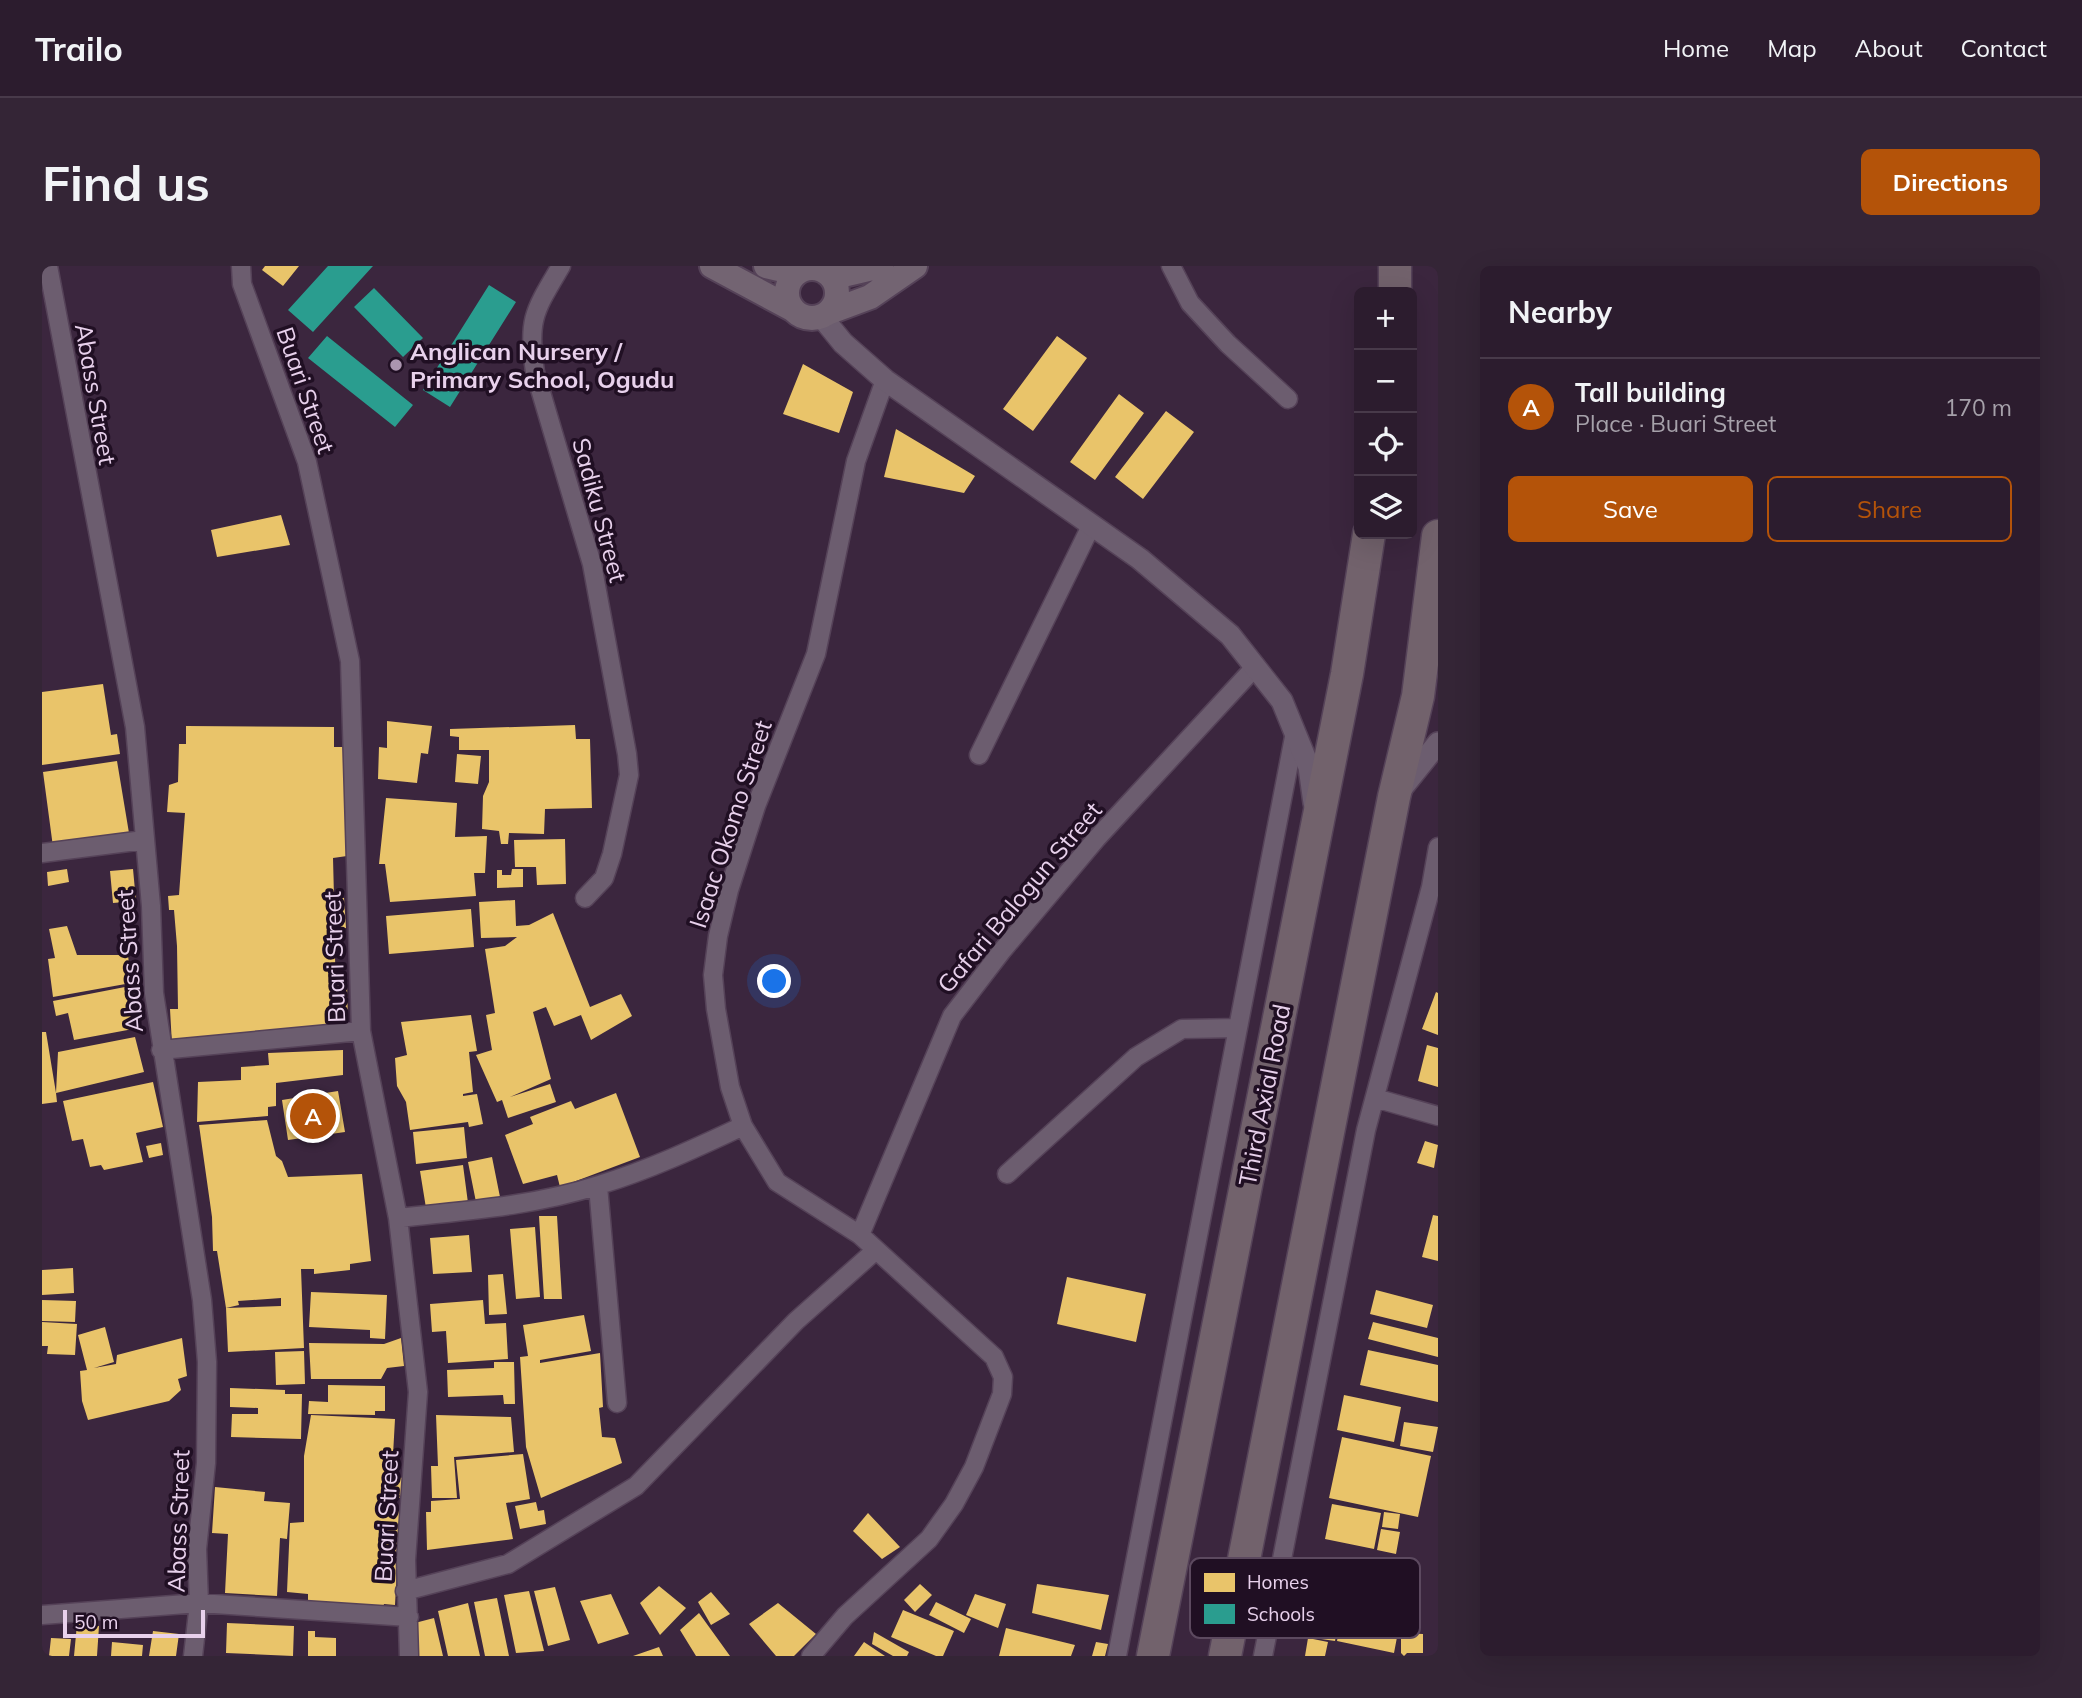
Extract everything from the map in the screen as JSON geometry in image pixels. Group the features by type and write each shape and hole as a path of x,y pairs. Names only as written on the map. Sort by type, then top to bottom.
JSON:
{"highway":[{"path":"1395,266 1395,287"},
{"path":"1245,1558 1394,797 1418,696 1438,536"},
{"name":"Third Axial Road","path":"1153,1656 1347,674 1368,539"},
{"path":"1225,1656 1229,1638"}],"main road":[{"path":"712,266 807,318 824,315 870,297 915,266"},
{"path":"766,266 847,274 881,266"},
{"path":"792,309 787,288 812,270"},
{"path":"812,270 833,279 837,296 824,315"}],"street":[{"name":"Abass Street","path":"48,266 92,508 127,676 139,756 161,1050 202,1300 207,1362 206,1463 197,1549 200,1603 193,1656"},
{"name":"Buari Street","path":"241,266 242,284 307,462 350,662 361,1031 398,1218 412,1319 418,1392 405,1591 409,1617 409,1656"},
{"name":"Sadiku Street","path":"561,266 533,314 530,342 535,372 592,564 618,700 629,775 619,830 604,878 584,898"},
{"path":"1171,266 1190,303 1228,344 1288,399"},
{"path":"824,315 843,343 885,380 1140,559 1230,635 1282,701 1312,780 1315,836"},
{"name":"Isaac Okomo Street","path":"811,1656 845,1616 929,1539 954,1504 974,1467 1002,1394 1003,1377 993,1357 860,1235 777,1182 743,1126 730,1087 716,1009 713,975 718,936 756,806 816,654 856,461 885,380"},
{"path":"979,755 1091,526"},
{"name":"Gafari Balogun Street","path":"860,1235 933,1059 960,1006 1097,838 1256,666"},
{"path":"1117,1656 1295,732"},
{"path":"1394,797 1438,743"},
{"path":"42,853 144,840"},
{"path":"1283,1558 1375,1098 1431,887 1438,847"},
{"path":"1007,1174 1136,1057 1182,1029 1238,1028"},
{"path":"161,1050 361,1031"},
{"path":"1375,1098 1438,1116"},
{"path":"398,1218 514,1205 598,1186 677,1157 743,1126"},
{"path":"598,1186 617,1403"},
{"path":"405,1591 508,1564 636,1486 796,1321 876,1250"},
{"path":"42,1615 200,1603 409,1617"},
{"path":"1263,1656 1267,1638"}],"building: Homes":[{"path":"265,266 299,266 283,286 262,270"},
{"path":"1057,336 1087,358 1033,431 1003,409"},
{"path":"803,364 853,392 839,433 783,414"},
{"path":"1119,394 1144,413 1095,480 1070,462"},
{"path":"1166,411 1194,432 1143,499 1115,477"},
{"path":"896,429 975,476 964,493 884,477"},
{"path":"281,515 290,545 217,557 211,530"},
{"path":"103,684 111,735 117,734 120,754 42,765 42,692"},
{"path":"387,721 432,726 428,754 421,753 417,783 378,779 379,747 387,748"},
{"path":"575,725 576,739 590,739 592,808 545,809 544,834 509,833 508,844 501,844 499,831 482,829 483,796 489,782 489,750 459,750 459,737 450,736 450,729"},
{"path":"186,726 334,727 334,747 345,747 347,856 333,858 334,897 344,898 346,928 334,929 336,986 347,985 348,1025 172,1045 170,1009 178,1009 177,946 174,910 169,910 168,896 179,895 185,813 167,812 169,785 178,782 179,744 186,744"},
{"path":"457,754 481,756 478,784 455,782"},
{"path":"117,761 130,839 53,847 43,772"},
{"path":"386,798 457,803 455,837 487,836 485,873 474,873 476,896 390,902 385,864 379,864"},
{"path":"565,839 566,884 537,885 536,867 515,867 514,840"},
{"path":"67,869 69,882 48,886 47,872"},
{"path":"133,869 136,901 113,903 110,871"},
{"path":"512,869 523,869 523,887 497,888 497,870 502,870 502,875 511,875"},
{"path":"515,900 516,926 529,925 553,913 590,1007 621,994 632,1016 591,1040 581,1015 554,1026 546,1007 533,1012 551,1079 510,1097 550,1084 556,1102 508,1118 502,1100 497,1102 476,1055 492,1050 486,1015 495,1013 485,949 505,946 517,937 481,938 479,902"},
{"path":"471,909 474,947 389,954 386,916"},
{"path":"67,926 77,955 128,955 131,983 53,997 48,959 55,958 49,929"},
{"path":"125,987 133,1029 74,1040 68,1013 56,1016 53,1001"},
{"path":"1436,992 1438,993 1438,1035 1422,1029"},
{"path":"471,1015 477,1051 469,1052 473,1092 463,1096 477,1094 483,1124 469,1127 468,1122 410,1130 406,1102 397,1086 395,1058 407,1055 401,1022"},
{"path":"42,1032 46,1032 57,1102 42,1104"},
{"path":"135,1037 144,1072 56,1093 58,1052"},
{"path":"1427,1045 1438,1048 1438,1087 1418,1081"},
{"path":"343,1050 343,1075 276,1083 276,1106 268,1107 268,1116 197,1122 198,1082 241,1080 241,1067 269,1065 268,1053"},
{"path":"153,1082 163,1127 136,1133 143,1162 104,1170 101,1165 90,1167 83,1139 72,1141 63,1101"},
{"path":"338,1091 345,1132 288,1140 282,1100"},
{"path":"616,1093 640,1157 560,1187 557,1175 523,1184 505,1135 533,1124 530,1117 571,1101 575,1109"},
{"path":"267,1120 276,1156 282,1161 288,1177 362,1174 371,1261 350,1264 350,1270 314,1274 314,1269 301,1269 304,1348 228,1352 226,1308 217,1251 213,1251 212,1217 199,1125","holes":["281,1298 281,1306 226,1308 239,1305 238,1301"]},
{"path":"464,1127 467,1158 416,1164 413,1132"},
{"path":"1425,1141 1438,1145 1434,1168 1417,1163"},
{"path":"161,1143 163,1155 149,1158 146,1146"},
{"path":"492,1157 500,1197 476,1202 468,1162"},
{"path":"463,1165 468,1203 426,1208 420,1171"},
{"path":"1433,1215 1438,1216 1438,1261 1422,1257"},
{"path":"539,1216 557,1216 562,1299 544,1299"},
{"path":"535,1227 540,1297 516,1299 510,1229"},
{"path":"469,1235 472,1272 433,1274 430,1238"},
{"path":"73,1268 74,1293 42,1295 42,1270"},
{"path":"503,1274 507,1314 489,1315 488,1275"},
{"path":"1067,1277 1146,1294 1136,1342 1057,1324"},
{"path":"1376,1290 1433,1305 1427,1328 1370,1314"},
{"path":"311,1292 387,1295 385,1339 370,1338 370,1330 309,1327"},
{"path":"42,1300 76,1301 75,1322 42,1321"},
{"path":"483,1300 485,1324 506,1323 508,1359 448,1363 446,1331 432,1332 430,1304"},
{"path":"584,1315 591,1351 540,1360 540,1363 600,1353 603,1407 599,1408 602,1437 615,1438 622,1463 541,1498 526,1447 520,1357 528,1356 523,1325"},
{"path":"42,1322 77,1324 75,1355 47,1354 48,1346 42,1346"},
{"path":"1373,1322 1438,1338 1438,1357 1368,1339"},
{"path":"105,1327 114,1362 94,1368 116,1364 117,1355 182,1338 187,1376 178,1379 181,1390 169,1401 88,1420 82,1401 80,1371 87,1370 78,1335"},
{"path":"401,1338 404,1366 387,1368 381,1379 311,1379 309,1343 384,1344"},
{"path":"1368,1350 1438,1365 1438,1402 1360,1385"},
{"path":"304,1351 305,1384 276,1385 275,1352"},
{"path":"494,1362 514,1362 515,1404 504,1404 503,1395 448,1397 447,1370 494,1368"},
{"path":"328,1385 385,1386 385,1411 375,1411 375,1415 308,1414 309,1401 328,1402"},
{"path":"230,1388 285,1390 285,1394 302,1394 301,1439 231,1437 232,1414 258,1414 258,1408 230,1407"},
{"path":"1344,1395 1401,1407 1394,1442 1337,1430"},
{"path":"311,1415 395,1419 393,1455 384,1455 385,1476 404,1478 403,1498 387,1498 387,1511 400,1511 395,1605 384,1604 382,1611 308,1601 308,1594 287,1592 290,1523 304,1522 304,1456"},
{"path":"436,1415 511,1417 514,1452 454,1457 457,1498 432,1498 431,1466 438,1466"},
{"path":"1404,1422 1438,1427 1433,1452 1400,1446"},
{"path":"1342,1437 1431,1456 1418,1517 1329,1498"},
{"path":"523,1454 530,1499 506,1503 513,1539 427,1550 426,1512 431,1512 431,1501 460,1499 456,1460"},
{"path":"215,1487 265,1492 264,1501 290,1503 287,1539 280,1538 277,1596 225,1593 228,1534 212,1533"},
{"path":"536,1502 538,1511 544,1510 546,1524 520,1529 515,1506"},
{"path":"1332,1504 1381,1513 1374,1549 1325,1539"},
{"path":"1384,1512 1400,1514 1398,1529 1382,1527"},
{"path":"868,1513 900,1547 882,1559 853,1531"},
{"path":"1381,1529 1400,1532 1396,1554 1377,1550"},
{"path":"920,1584 932,1595 915,1612 904,1600"},
{"path":"1037,1584 1109,1595 1101,1630 1032,1613"},
{"path":"659,1586 686,1608 660,1635 640,1603"},
{"path":"555,1587 570,1640 548,1646 534,1591"},
{"path":"529,1591 544,1651 516,1653 504,1595"},
{"path":"711,1592 730,1614 711,1625 698,1602"},
{"path":"611,1594 629,1634 598,1644 580,1601"},
{"path":"975,1594 1006,1604 998,1628 966,1615"},
{"path":"497,1598 509,1656 485,1656 474,1602"},
{"path":"936,1602 971,1619 964,1633 929,1615"},
{"path":"468,1603 480,1656 448,1656 438,1611"},
{"path":"778,1603 816,1634 794,1656 776,1656 749,1624"},
{"path":"903,1610 954,1631 943,1656 936,1656 891,1637"},
{"path":"699,1613 730,1656 696,1656 680,1630"},
{"path":"434,1618 443,1656 417,1656 411,1624"},
{"path":"227,1623 294,1626 293,1656 226,1653"},
{"path":"77,1624 99,1626 97,1656 74,1656"},
{"path":"1006,1628 1075,1645 1071,1656 999,1656"},
{"path":"153,1631 179,1634 176,1656 149,1656"},
{"path":"308,1631 315,1631 315,1637 336,1638 336,1656 308,1656"},
{"path":"874,1632 909,1652 907,1656 893,1656 872,1644"},
{"path":"1420,1634 1423,1634 1423,1653 1407,1653 1404,1656 1401,1653 1401,1638 1420,1638"},
{"path":"51,1638 71,1639 69,1656 49,1656"},
{"path":"1308,1638 1328,1642 1325,1656 1305,1656"},
{"path":"1314,1638 1336,1638 1335,1641"},
{"path":"1338,1638 1397,1638 1394,1653 1337,1641"},
{"path":"112,1642 143,1645 142,1656 111,1656"},
{"path":"864,1642 885,1656 854,1656"},
{"path":"1096,1642 1108,1644 1105,1656 1092,1656"},
{"path":"659,1647 663,1656 633,1656"}],"building: Schools":[{"path":"328,266 373,266 313,332 288,310"},
{"path":"489,285 516,302 450,407 423,390"},
{"path":"374,288 423,338 403,357 354,307"},
{"path":"327,336 413,405 395,427 308,358"}],"place":[{"name":"Anglican Nursery / Primary School, Ogudu","path":"396,365"},
{"name":"Tall building","path":"313,1116"}]}
